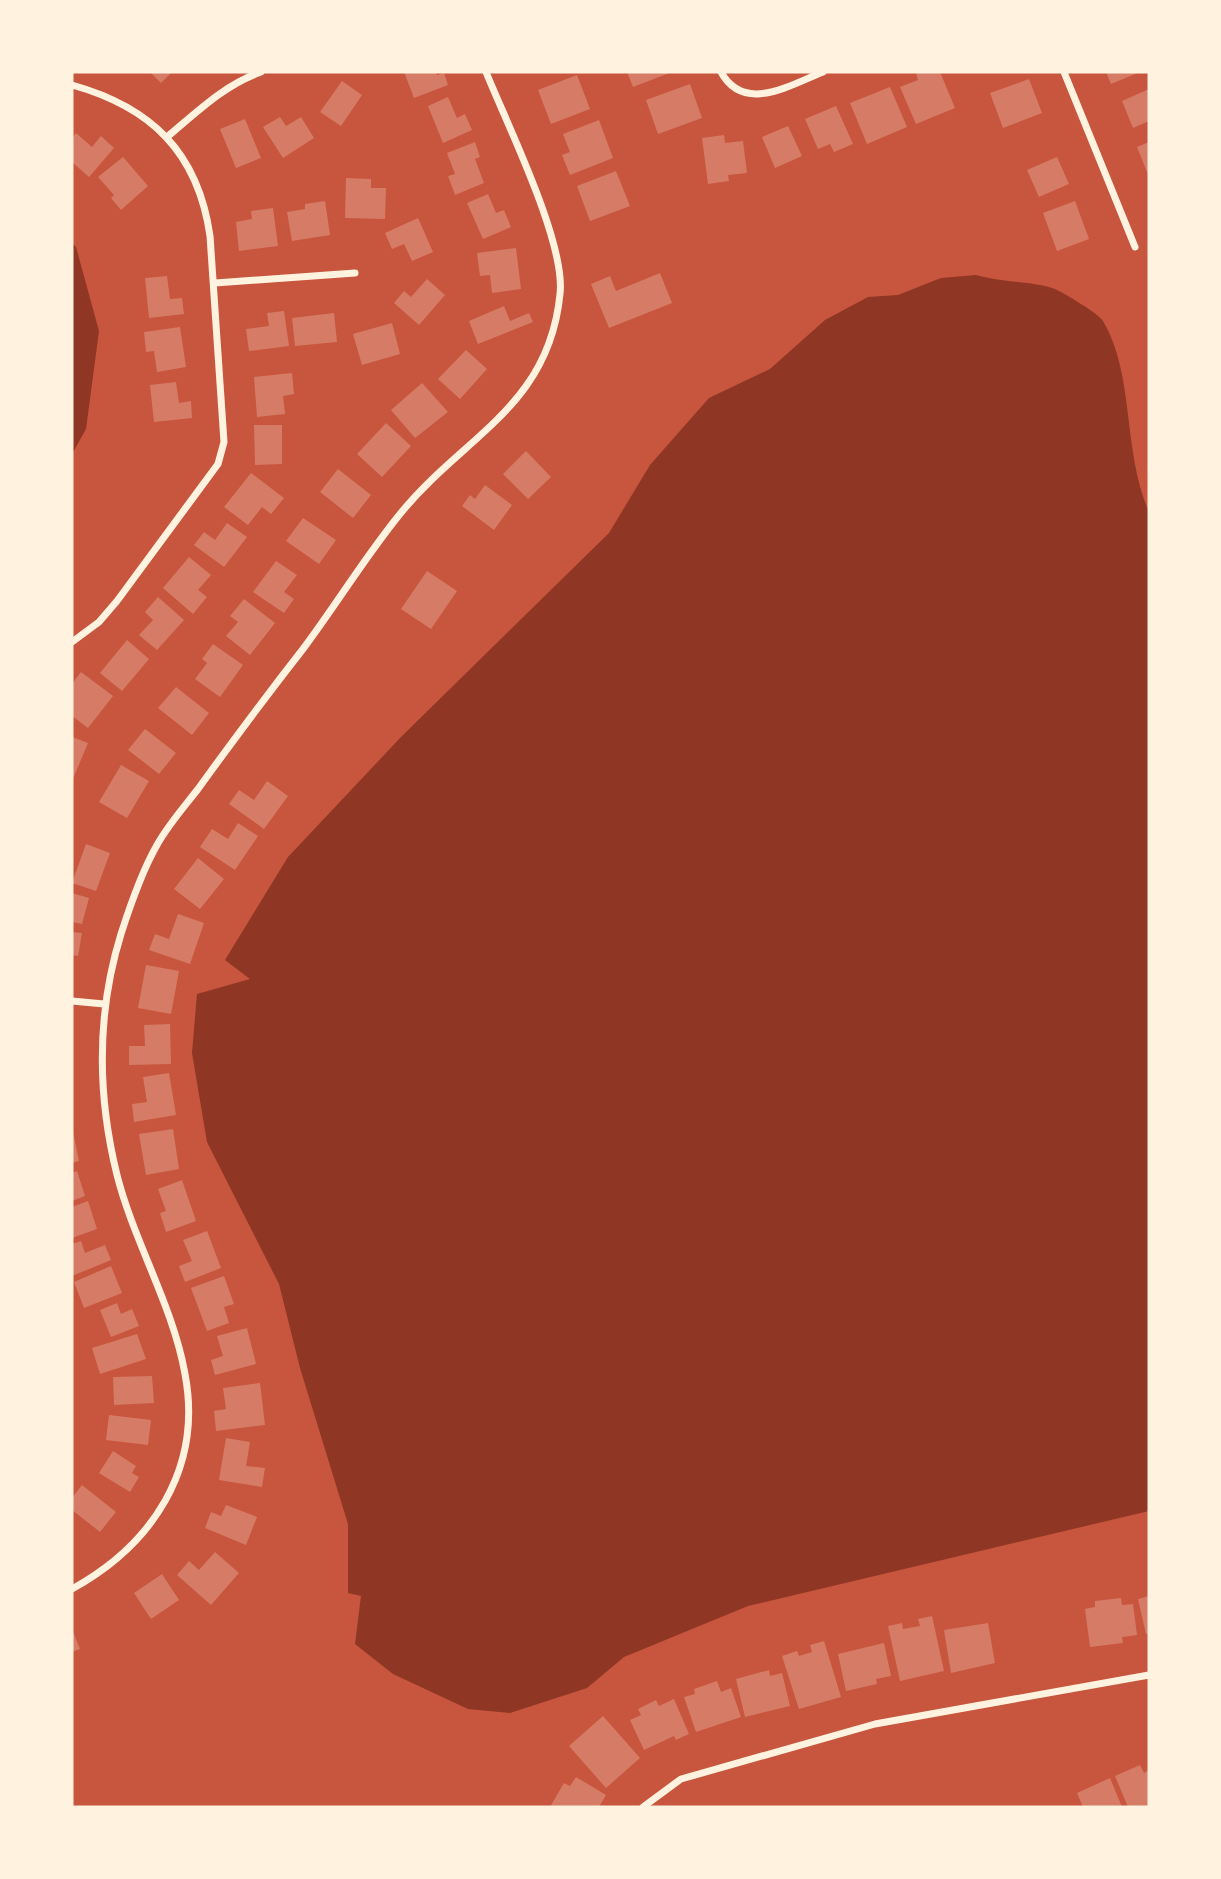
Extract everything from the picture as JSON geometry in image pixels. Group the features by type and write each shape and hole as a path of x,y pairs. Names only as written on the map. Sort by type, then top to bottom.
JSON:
{"street":[{"path":"167,137 218,93 240,79 261,72"},
{"path":"72,1589 105,1571 152,1523 165,1503 182,1463 188,1425 186,1374 119,1181 108,1135 100,1046 104,1004 121,934 156,846 402,512 456,457 515,405 537,373 546,353 561,290 556,257 548,225 486,72"},
{"path":"721,72 735,90 752,95 768,93 823,72"},
{"path":"1064,72 1135,247"},
{"path":"72,85 122,102 146,118 167,137 188,165 201,194 207,215 215,283 224,442 218,464 117,601 99,622 72,642"},
{"path":"215,283 355,273"},
{"path":"72,1000 104,1004"},
{"path":"643,1807 681,1779 875,1724 1149,1675"}],"shaded area":[{"path":"72,243 76,247 99,331 86,429 72,454"},
{"path":"976,275 1055,289 1103,321 1120,365 1135,464 1149,512 1149,1511 748,1606 624,1657 587,1688 510,1713 468,1709 393,1674 355,1644 361,1596 348,1593 348,1524 300,1368 279,1284 207,1142 192,1053 197,994 250,979 225,960 288,857 401,737 609,533 650,465 709,398 770,369 825,320 868,297 898,295 941,278"}],"building":[{"path":"150,72 172,72 161,83"},
{"path":"404,72 436,72 437,75 444,73 448,85 414,98"},
{"path":"627,72 672,72 633,87"},
{"path":"940,72 955,108 916,124 900,87 918,80 916,73"},
{"path":"1106,72 1140,72 1111,84"},
{"path":"577,75 590,109 551,124 538,90"},
{"path":"1029,79 1042,113 1003,128 990,93"},
{"path":"342,81 362,95 341,126 320,112"},
{"path":"690,84 702,118 658,134 646,100"},
{"path":"890,87 907,127 867,144 850,103"},
{"path":"1149,89 1149,121 1133,128 1122,101"},
{"path":"448,97 457,118 465,114 472,130 443,143 428,106"},
{"path":"836,106 853,144 834,152 830,144 818,149 805,119"},
{"path":"280,117 286,126 301,117 314,138 283,158 263,127"},
{"path":"245,119 261,158 236,168 220,129"},
{"path":"599,120 613,158 570,175 562,155 570,152 563,134"},
{"path":"788,126 802,156 775,168 762,137"},
{"path":"76,133 92,147 101,136 114,148 89,177 72,162 72,138"},
{"path":"724,135 725,143 743,141 747,173 728,175 729,181 708,184 702,138"},
{"path":"475,142 480,157 475,159 484,183 455,195 448,176 455,174 447,153"},
{"path":"1149,142 1149,177 1137,147"},
{"path":"123,157 148,186 121,210 111,198 114,195 98,177"},
{"path":"1057,157 1069,184 1039,197 1027,170"},
{"path":"616,171 630,206 590,221 577,186"},
{"path":"346,178 371,179 371,188 386,188 385,219 345,218"},
{"path":"488,194 496,213 504,210 511,227 483,239 467,203"},
{"path":"325,201 330,235 292,241 287,212 305,209 305,204"},
{"path":"1075,201 1089,239 1057,251 1043,213"},
{"path":"273,208 278,246 239,251 236,222 252,219 251,211"},
{"path":"418,218 433,252 412,261 404,244 392,249 385,233"},
{"path":"516,248 521,289 492,293 490,275 480,276 477,253"},
{"path":"660,273 672,303 609,328 591,284 610,276 616,291"},
{"path":"167,276 170,299 182,298 184,314 149,318 145,278"},
{"path":"427,279 445,295 419,325 394,303 404,291 411,297"},
{"path":"504,306 510,321 529,313 533,322 478,344 469,321"},
{"path":"284,311 289,346 249,351 246,329 269,326 267,313"},
{"path":"334,313 337,342 295,346 292,318"},
{"path":"392,323 400,354 362,365 353,334"},
{"path":"180,327 186,367 157,372 154,351 146,352 144,332"},
{"path":"466,350 487,369 460,399 438,379"},
{"path":"292,373 294,394 283,396 285,414 257,417 254,377"},
{"path":"176,382 179,403 191,401 192,418 154,422 150,385"},
{"path":"422,383 448,412 415,438 391,410"},
{"path":"386,423 411,446 382,477 357,454"},
{"path":"254,425 282,425 282,464 255,465"},
{"path":"526,451 551,477 528,499 503,474"},
{"path":"338,469 371,495 353,518 320,492"},
{"path":"251,473 284,498 271,514 262,507 248,525 224,507"},
{"path":"485,485 512,505 494,530 462,506 470,495 475,499"},
{"path":"303,518 336,540 319,564 286,541"},
{"path":"227,523 247,537 224,567 194,545 204,532 215,540"},
{"path":"189,557 211,575 198,590 207,597 193,614 163,588"},
{"path":"276,561 297,575 284,592 294,599 284,613 253,592"},
{"path":"427,571 457,591 431,629 401,609"},
{"path":"158,597 184,620 157,650 139,635 153,620 145,612"},
{"path":"244,599 275,623 250,655 226,636 238,622 230,616"},
{"path":"127,640 149,659 122,691 100,673"},
{"path":"213,644 243,665 220,697 195,679 207,663 202,659"},
{"path":"81,672 113,696 88,728 72,716 72,684"},
{"path":"176,687 209,713 192,735 158,708"},
{"path":"145,729 176,753 159,774 128,750"},
{"path":"72,737 88,743 72,781"},
{"path":"121,765 149,781 127,818 99,802"},
{"path":"267,781 288,796 264,829 229,804 239,790 254,800"},
{"path":"238,823 258,836 235,870 200,847 212,829 228,839"},
{"path":"86,844 110,853 96,891 72,883"},
{"path":"198,858 224,879 200,909 174,889"},
{"path":"72,893 89,898 82,924 72,922"},
{"path":"178,914 204,923 190,964 149,950 155,934 169,939"},
{"path":"72,932 82,933 78,956 72,955"},
{"path":"146,965 179,971 171,1014 138,1008"},
{"path":"170,1024 171,1064 129,1065 129,1046 145,1046 144,1025"},
{"path":"169,1073 176,1115 134,1122 132,1104 147,1102 143,1077"},
{"path":"173,1129 179,1169 146,1175 139,1134"},
{"path":"72,1133 79,1161 72,1163"},
{"path":"77,1171 85,1196 72,1201 72,1173"},
{"path":"182,1180 196,1221 166,1232 160,1213 166,1211 158,1189"},
{"path":"88,1201 97,1229 72,1238 72,1207"},
{"path":"207,1231 221,1268 185,1282 179,1266 192,1261 183,1240"},
{"path":"81,1241 85,1253 105,1245 111,1260 72,1276 72,1244"},
{"path":"111,1266 122,1293 84,1308 74,1282"},
{"path":"224,1276 234,1304 224,1307 229,1323 207,1331 191,1288"},
{"path":"117,1303 121,1314 132,1309 139,1326 111,1337 100,1310"},
{"path":"247,1328 256,1364 215,1375 211,1360 223,1356 217,1336"},
{"path":"137,1334 146,1359 100,1374 92,1348"},
{"path":"152,1376 154,1403 114,1405 113,1377"},
{"path":"260,1383 265,1425 216,1431 214,1411 226,1409 223,1388"},
{"path":"109,1415 151,1420 148,1445 106,1440"},
{"path":"226,1438 250,1442 246,1466 265,1468 262,1487 219,1480"},
{"path":"113,1451 136,1466 132,1473 139,1477 130,1492 99,1473"},
{"path":"82,1485 116,1512 100,1532 72,1510 72,1498"},
{"path":"226,1505 257,1517 246,1545 205,1528 211,1512 221,1516"},
{"path":"215,1552 239,1573 211,1605 177,1575 189,1561 199,1570"},
{"path":"162,1574 179,1600 151,1619 134,1593"},
{"path":"1149,1596 1149,1634 1146,1634 1138,1599"},
{"path":"1121,1598 1122,1605 1133,1604 1137,1635 1122,1637 1123,1643 1090,1647 1085,1609 1095,1607 1095,1601"},
{"path":"932,1616 944,1671 900,1681 888,1626 902,1623 903,1629 920,1626 918,1619"},
{"path":"988,1623 995,1663 951,1673 944,1630"},
{"path":"72,1629 80,1649 72,1652"},
{"path":"824,1641 841,1697 799,1709 782,1656 797,1651 799,1656 812,1652 810,1645"},
{"path":"884,1643 891,1676 876,1679 877,1684 846,1691 838,1654"},
{"path":"769,1670 770,1676 782,1673 790,1706 745,1717 736,1679"},
{"path":"717,1681 721,1692 731,1688 741,1717 696,1732 684,1697 695,1694 694,1689"},
{"path":"674,1699 689,1734 676,1740 674,1736 644,1750 630,1720 641,1715 638,1709 656,1700 659,1706"},
{"path":"603,1716 640,1758 606,1788 569,1746"},
{"path":"1140,1765 1144,1773 1149,1770 1149,1807 1128,1807 1115,1776"},
{"path":"576,1777 606,1795 599,1807 550,1807 564,1783 570,1786"},
{"path":"1110,1778 1122,1807 1083,1807 1077,1793"}]}
